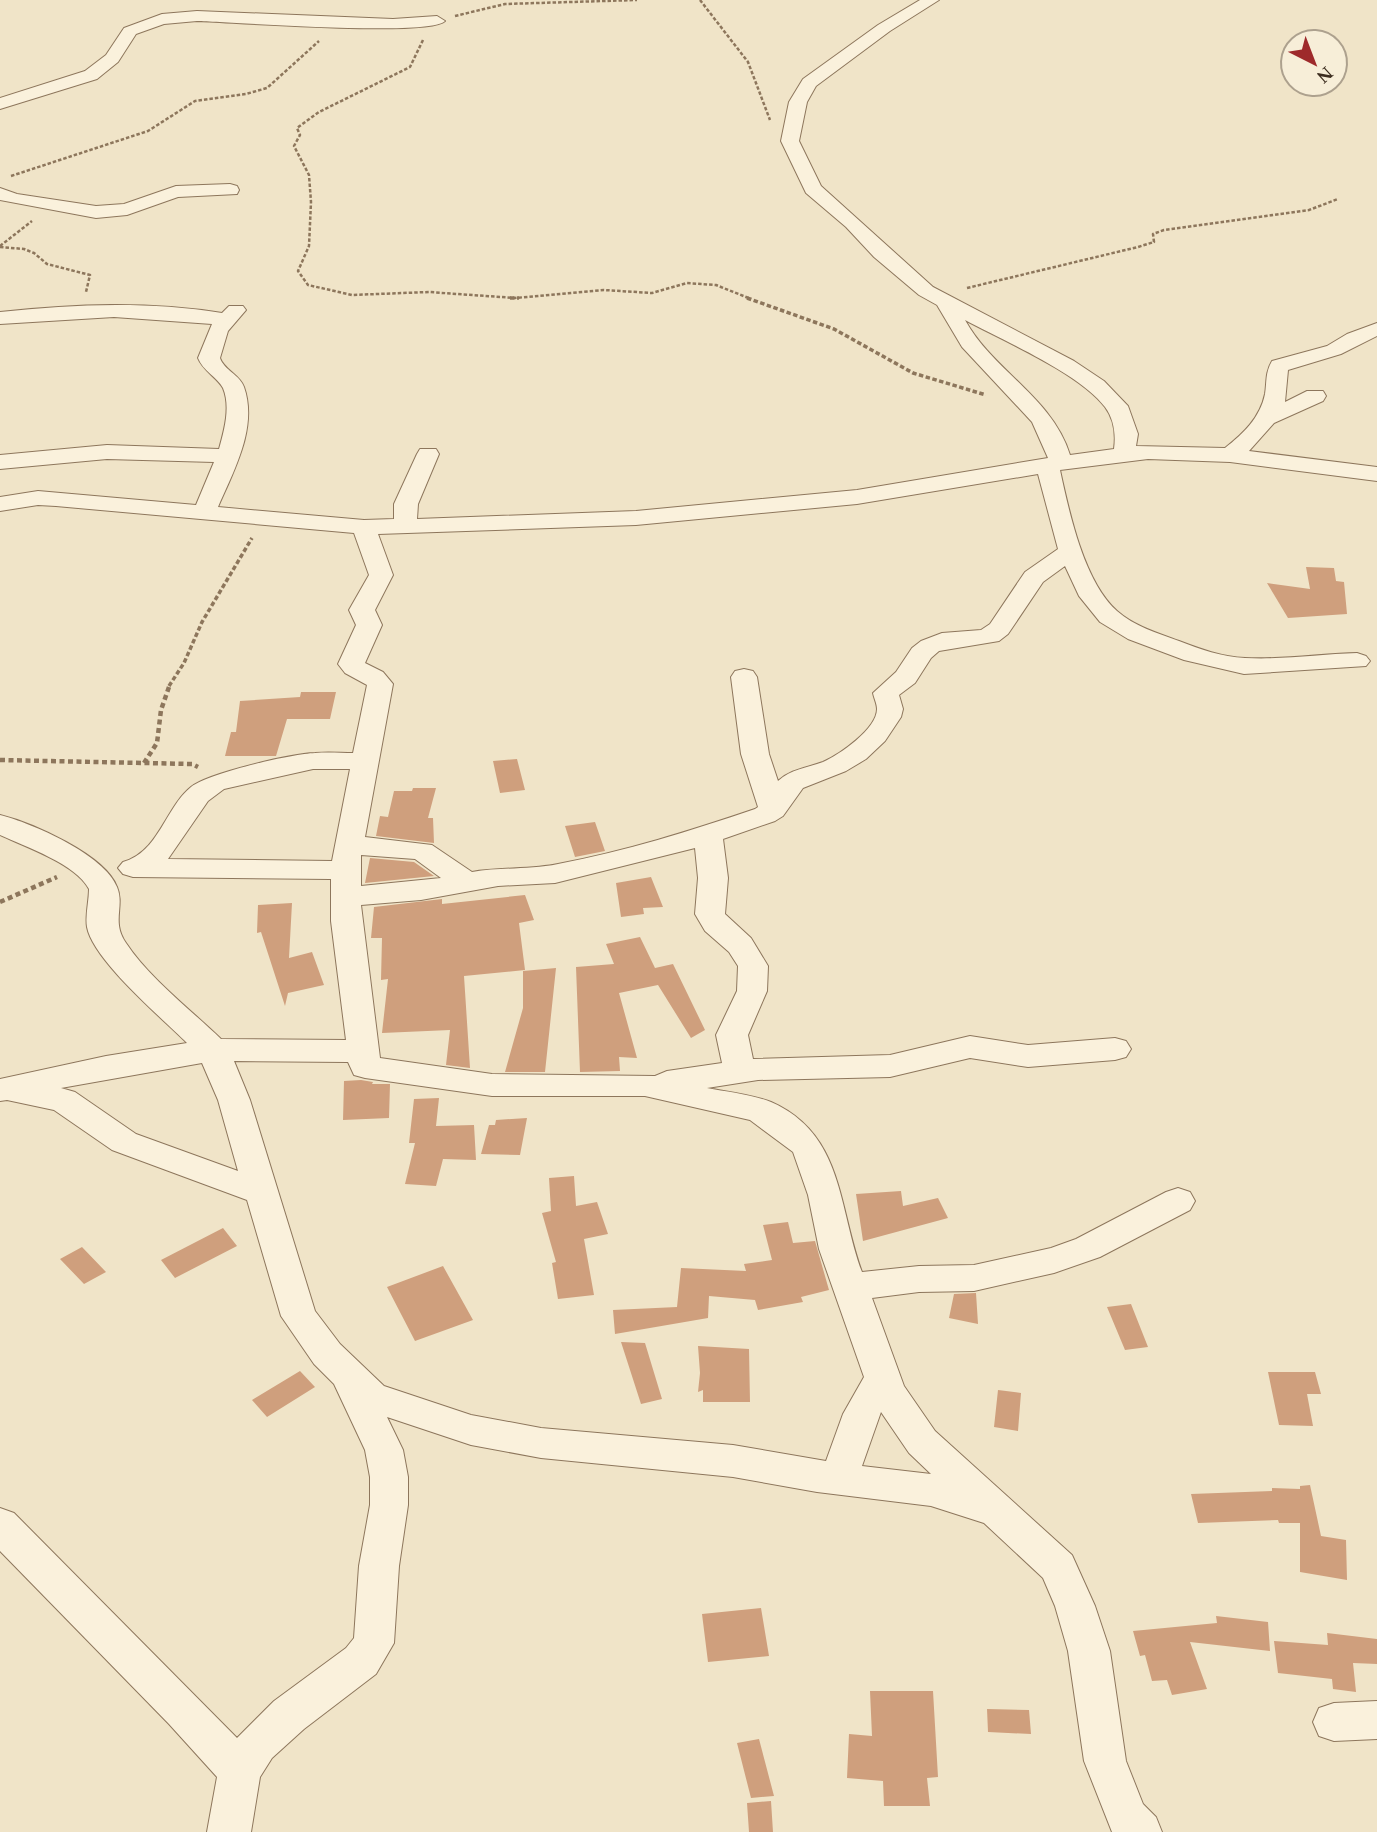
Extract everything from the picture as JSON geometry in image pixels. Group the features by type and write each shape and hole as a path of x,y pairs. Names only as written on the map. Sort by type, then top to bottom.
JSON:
{"street":[{"path":"931,0 884,28 809,83 798,102 790,141 813,189 853,223 881,253 940,300 1066,366 1096,386 1117,406 1127,434 1124,454"},
{"path":"0,104 91,75 112,58 130,31 162,19 197,16 393,24 435,21"},
{"path":"0,194 53,205 112,211 127,209 176,192 230,190"},
{"path":"940,300 956,327 1028,405 1051,435 1055,464 1053,491 1072,550 1082,578 1101,609 1115,622 1163,644 1217,662 1244,666 1357,661"},
{"path":"0,318 64,313 163,311 232,315 218,329 209,358 212,366 233,386 238,421 228,456 204,513"},
{"path":"1230,455 1248,441 1266,419 1274,404 1276,371 1280,366 1334,350 1377,329"},
{"path":"1266,419 1315,396"},
{"path":"0,462 107,452 228,456"},
{"path":"0,504 38,498 56,499 262,519 364,527 405,527 636,518 754,508 857,497 1055,464 1148,452 1230,455 1377,474"},
{"path":"405,527 406,505 428,454"},
{"path":"364,527 382,575 362,610 369,625 351,662 355,669 376,679 380,684 347,871 346,921 365,1067 370,1070 492,1085 645,1085 740,1071 890,1066 970,1047 1028,1056 1115,1049"},
{"path":"84,865 347,871 421,891 466,882 577,870 739,825 773,810 791,783 809,773 831,768 873,738 886,722 890,712 886,693 906,677 921,653 942,641 972,640 990,635 999,629 1034,578 1072,550"},
{"path":"744,677 755,754 773,810"},
{"path":"138,868 160,850 184,813 208,786 313,761 367,761"},
{"path":"0,824 84,865 98,878 104,889 102,928 113,948 127,966 213,1050 234,1100 299,1316 327,1354 371,1397 471,1430 541,1443 733,1461 931,1490 997,1511"},
{"path":"708,833 713,878 710,914 716,924 740,945 753,966 752,991 732,1035 740,1071"},
{"path":"347,871 422,851 466,882"},
{"path":"0,1090 106,1067 213,1050 362,1051"},
{"path":"645,1085 760,1111 800,1138 808,1148 821,1183 836,1249 888,1392 922,1442 1058,1567 1075,1606 1089,1651 1105,1761 1127,1817 1140,1832"},
{"path":"0,1090 47,1095 64,1100 124,1142 261,1192"},
{"path":"849,1287 919,1279 974,1278 1054,1260 1088,1248 1178,1200"},
{"path":"229,1832 239,1771 257,1744 289,1715 361,1661 374,1643 379,1566 389,1505 389,1477 384,1450 348,1375"},
{"path":"840,1478 868,1398 883,1379"},
{"path":"0,1525 184,1711 239,1771"},
{"path":"1334,1723 1377,1720"}],"path":[{"path":"637,0 505,4 435,21 425,29 410,67 319,112 297,128 300,135 295,146 310,177 312,218 308,251 300,262 298,271 308,285 352,295 429,292 496,298 604,290 652,293 687,283 716,285 787,314 834,329 912,373 954,388 1028,405"},
{"path":"699,0 728,33 748,65 758,83 762,107 769,118 791,134"},
{"path":"10,176 148,131 195,100 246,94 267,88 339,21"},
{"path":"940,300 1154,242 1153,234 1164,230 1310,210 1338,198"},
{"path":"0,247 53,205"},
{"path":"0,247 24,249 34,253 47,264 90,275 88,290 64,313"},
{"path":"144,763 158,743 161,710 167,688 184,663 202,622 262,519"},
{"path":"0,760 192,765 199,768 208,786"},
{"path":"0,902 84,865"}],"building":[{"path":"1306,567 1334,568 1336,581 1344,582 1347,614 1288,618 1267,583 1310,589"},
{"path":"301,692 336,692 330,719 287,719 276,756 225,756 231,732 236,732 240,701 300,697"},
{"path":"517,759 525,790 500,793 493,761"},
{"path":"413,788 436,788 428,818 433,818 434,843 376,836 380,816 388,817 394,791 412,791"},
{"path":"595,822 605,851 575,857 565,826"},
{"path":"370,858 414,862 434,876 365,883"},
{"path":"651,877 663,907 643,908 644,914 621,917 616,883"},
{"path":"525,895 534,920 519,923 525,970 464,976 470,1068 446,1065 450,1030 382,1033 388,979 381,980 382,938 371,938 374,907 442,899 442,904"},
{"path":"292,903 289,958 312,952 324,985 288,993 285,1006 261,932 257,933 258,905"},
{"path":"640,937 655,968 673,964 705,1030 691,1038 658,985 619,993 637,1058 619,1057 620,1071 580,1072 576,967 614,964 606,944"},
{"path":"556,968 545,1072 505,1072 523,1008 523,971"},
{"path":"344,1081 373,1082 372,1084 390,1084 389,1118 343,1120"},
{"path":"439,1098 436,1126 474,1125 476,1160 443,1159 436,1186 405,1184 415,1143 409,1143 414,1099"},
{"path":"527,1118 520,1155 481,1154 489,1125 495,1125 496,1120"},
{"path":"574,1176 576,1206 597,1202 608,1234 584,1239 594,1295 558,1299 552,1263 556,1262 542,1213 551,1211 549,1178"},
{"path":"901,1191 903,1206 938,1198 948,1218 863,1241 856,1194"},
{"path":"788,1222 793,1243 815,1241 829,1290 801,1297 803,1302 758,1310 755,1300 709,1296 708,1318 615,1334 613,1310 677,1307 681,1268 746,1271 744,1264 772,1260 763,1225"},
{"path":"223,1228 237,1246 175,1278 161,1260"},
{"path":"82,1247 106,1272 84,1284 60,1259"},
{"path":"443,1266 473,1320 415,1341 387,1287"},
{"path":"976,1293 978,1324 949,1318 954,1294"},
{"path":"1131,1304 1148,1347 1125,1350 1107,1307"},
{"path":"621,1342 645,1343 662,1399 641,1404"},
{"path":"698,1346 749,1349 750,1402 703,1402 703,1390 698,1392"},
{"path":"300,1371 315,1387 267,1417 252,1400"},
{"path":"1268,1372 1315,1372 1321,1394 1307,1394 1313,1426 1279,1425"},
{"path":"998,1390 1021,1393 1018,1431 994,1427"},
{"path":"1310,1485 1321,1536 1346,1540 1347,1580 1300,1572 1300,1523 1279,1523 1278,1520 1198,1523 1191,1494 1272,1491 1272,1488 1300,1489 1300,1486"},
{"path":"761,1608 769,1656 708,1662 702,1614"},
{"path":"1216,1616 1268,1622 1270,1651 1190,1642 1207,1689 1172,1695 1167,1680 1152,1681 1145,1655 1140,1656 1133,1631 1217,1623"},
{"path":"1327,1633 1377,1639 1377,1664 1353,1663 1356,1692 1333,1689 1332,1679 1278,1673 1274,1641 1328,1645"},
{"path":"870,1691 933,1691 938,1777 927,1778 930,1806 884,1806 883,1781 847,1778 849,1734 872,1736"},
{"path":"987,1709 1029,1710 1031,1734 988,1732"},
{"path":"759,1739 774,1796 751,1798 737,1743"},
{"path":"771,1801 773,1832 749,1832 747,1803"}]}
